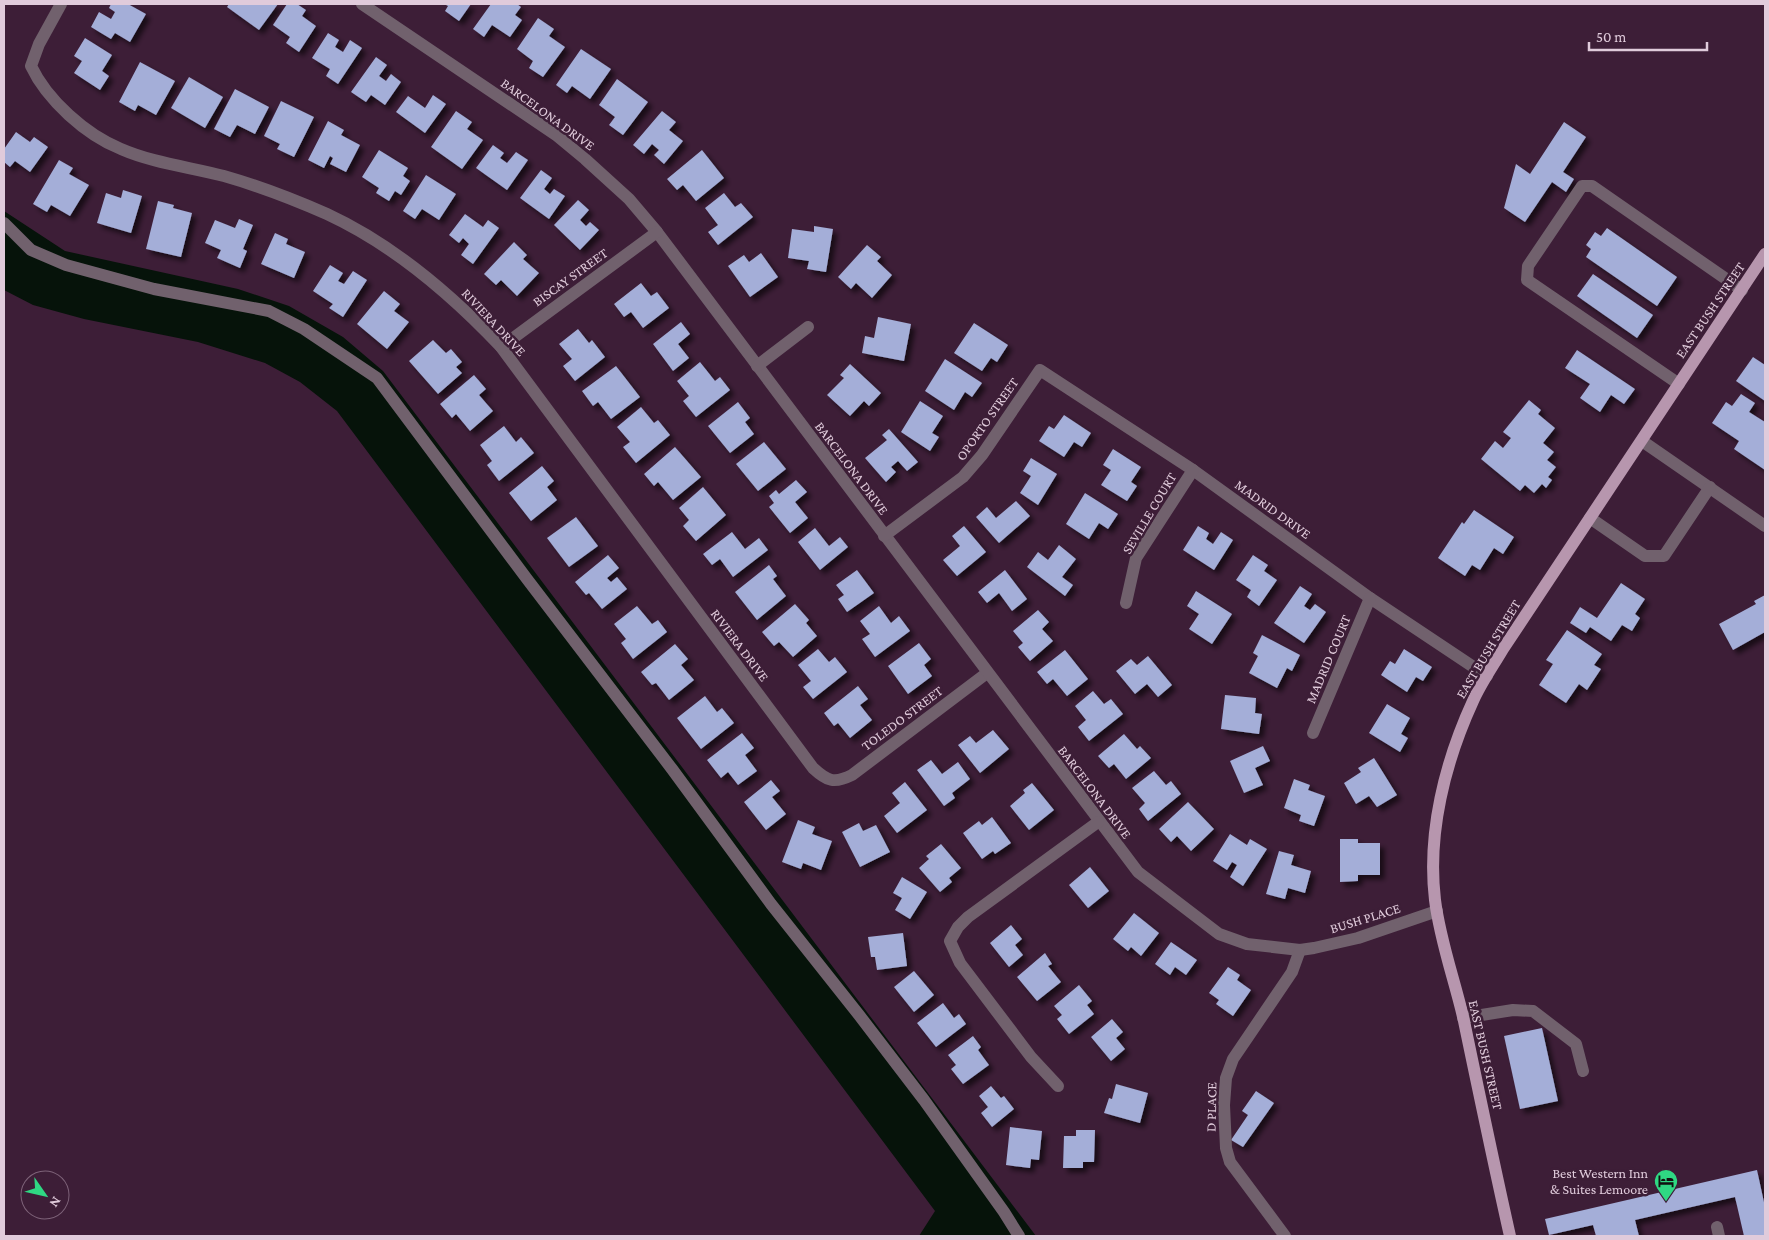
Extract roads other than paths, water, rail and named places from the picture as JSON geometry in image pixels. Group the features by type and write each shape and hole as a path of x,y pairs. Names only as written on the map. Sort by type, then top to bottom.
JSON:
{"main road":[{"name":"EAST BUSH STREET","path":"1510,1236 1463,1018 1437,911 1432,869 1439,810 1457,740 1473,701 1503,648 1765,254"}],"street":[{"name":"RIVIERA DRIVE","path":"61,4 39,44 31,66 37,80 58,104 89,132 121,149 154,160 225,177 270,191 329,215 411,264 448,294 501,347 813,768 821,776 831,781"},
{"name":"BARCELONA DRIVE","path":"362,4 556,135 629,199 657,232 1098,822 1138,872 1219,934 1247,944 1300,950"},
{"path":"1679,384 1527,280 1528,266 1582,186 1592,186 1742,290"},
{"path":"4,223 31,250 66,265 154,289 269,311 304,328 376,378 672,769 771,904 924,1100 1019,1236"},
{"name":"BISCAY STREET","path":"501,347 657,232"},
{"path":"757,366 808,327"},
{"name":"OPORTO STREET","path":"884,536 963,477 982,455 1040,370"},
{"name":"MADRID DRIVE","path":"1040,370 1193,470 1370,598 1487,676"},
{"path":"1642,441 1765,526"},
{"name":"SEVILLE COURT","path":"1126,602 1136,558 1193,470"},
{"path":"1590,518 1645,556 1664,556 1710,488"},
{"name":"MADRID COURT","path":"1313,733 1370,598"},
{"name":"TOLEDO STREET","path":"831,781 842,780 852,775 987,673"},
{"path":"1058,1086 1031,1057 960,963 950,941 958,927 968,917 1098,822"},
{"name":"BUSH PLACE","path":"1300,950 1358,938 1437,911"},
{"name":"D PLACE","path":"1285,1236 1230,1162 1226,1148 1224,1105 1226,1078 1233,1059 1292,972 1300,950"},
{"path":"1463,1018 1513,1010 1533,1011 1576,1044 1583,1071"}],"place":[{"name":"Best Western Inn & Suites Lemoore","path":"1666,1202"}]}
